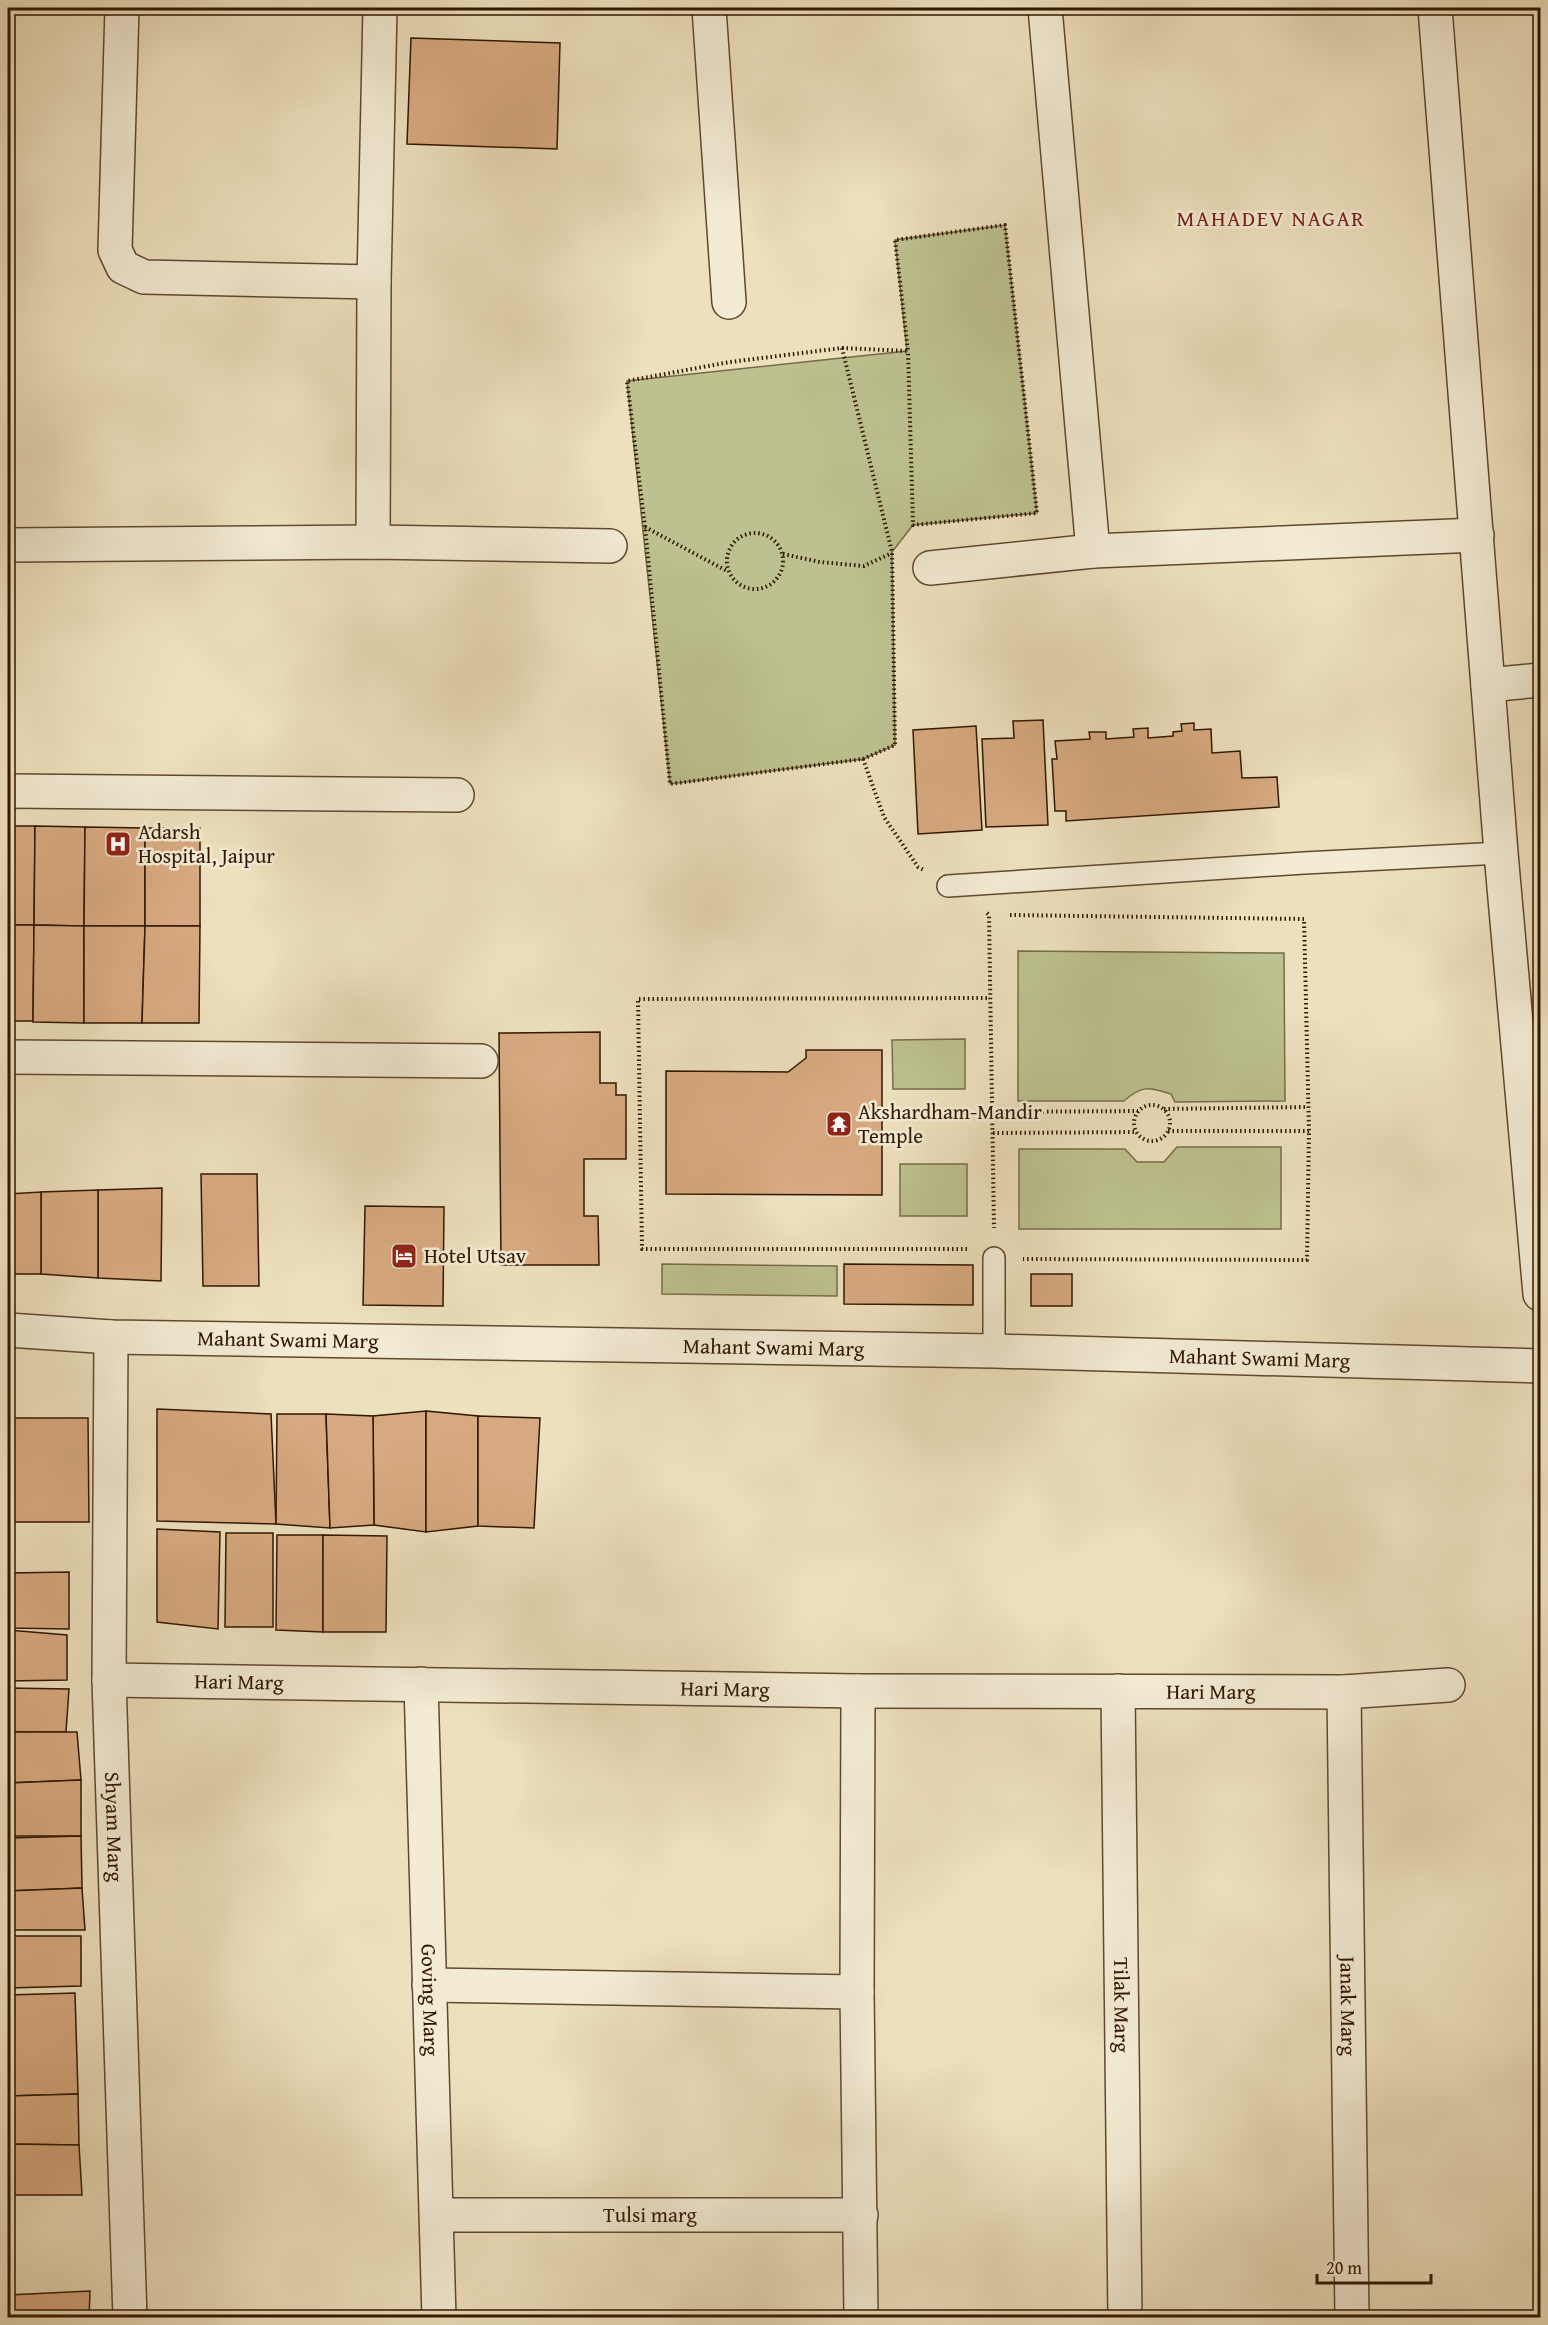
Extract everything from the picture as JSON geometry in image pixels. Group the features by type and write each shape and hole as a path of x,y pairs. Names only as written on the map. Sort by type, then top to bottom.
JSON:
{"street":[{"path":"122,8 115,250 123,267 144,277 374,282"},
{"path":"373,542 374,282 380,8"},
{"path":"709,8 729,302"},
{"path":"1045,8 1093,551"},
{"path":"1435,8 1501,853 1540,1294"},
{"path":"930,568 1093,551 1477,535"},
{"path":"8,545 373,542 610,546"},
{"path":"1488,685 1540,680"},
{"path":"8,792 457,795"},
{"path":"8,1057 481,1061"},
{"name":"Mahant Swami Marg","path":"8,1330 111,1337 994,1351 1540,1366"},
{"name":"Shyam Marg","path":"111,1337 109,1680 130,2318"},
{"name":"Hari Marg","path":"109,1680 858,1691 1344,1692 1448,1685"},
{"name":"Goving Marg","path":"421,1684 438,2215 439,2318"},
{"path":"858,1691 857,1992 861,2318"},
{"name":"Tilak Marg","path":"1118,1691 1125,2318"},
{"name":"Janak Marg","path":"1344,1692 1352,2318"},
{"path":"429,1985 857,1992"},
{"name":"Tulsi marg","path":"438,2215 861,2215"}],"lane":[{"path":"948,886 1501,853"},
{"path":"994,1254 994,1351"}],"path":[{"path":"1005,225 1037,513 913,525 908,351 895,240 1005,225"},
{"path":"842,348 892,552 895,745 863,759 670,784 645,527 627,381 730,362 842,348 908,351"},
{"path":"645,527 728,571"},
{"path":"755,533 772,538 783,554 784,563 781,573 768,587 749,590 733,579 728,571 726,562 732,545 738,538 746,535 755,533"},
{"path":"783,554 820,562 864,566 892,552"},
{"path":"863,759 884,817 918,867 989,915 1304,919 1309,1131 1307,1260 642,1249 638,999 990,998"},
{"path":"989,915 994,1254"},
{"path":"993,1112 1138,1111 1148,1105 1164,1109 1307,1107"},
{"path":"1138,1111 1134,1123 1137,1132 1142,1138 1154,1141 1168,1131 1170,1120 1164,1109"},
{"path":"1168,1131 1309,1131"},
{"path":"993,1133 1137,1132"}],"green space":[{"path":"1005,225 1037,513 913,525 892,552 895,745 863,759 670,784 627,381 907,351 895,240"},
{"path":"1018,951 1284,953 1285,1101 1175,1102 1171,1094 1146,1089 1136,1092 1124,1101 1018,1101"},
{"path":"965,1039 965,1089 893,1089 892,1040"},
{"path":"1177,1147 1281,1147 1281,1229 1019,1229 1019,1149 1125,1149 1137,1162 1164,1162"},
{"path":"900,1164 967,1164 967,1216 900,1216"},
{"path":"662,1264 837,1266 837,1296 662,1294"}],"building":[{"path":"411,38 560,43 557,149 407,144"},
{"path":"1043,720 1048,825 986,827 982,739 1014,738 1013,721"},
{"path":"1194,723 1194,730 1211,729 1212,753 1240,751 1242,778 1277,777 1279,807 1066,821 1066,811 1055,811 1052,759 1057,759 1055,741 1090,739 1089,732 1106,732 1106,739 1134,737 1133,729 1148,728 1148,738 1173,736 1173,732 1182,731 1181,724"},
{"path":"976,726 982,830 918,834 913,730"},
{"path":"8,826 35,826 34,925 8,925"},
{"path":"35,826 85,827 84,926 34,925"},
{"path":"85,827 145,828 145,926 84,926"},
{"path":"145,828 200,828 200,926 145,926"},
{"path":"8,925 34,925 33,1021 8,1021"},
{"path":"34,925 84,926 84,1023 33,1022"},
{"path":"84,926 145,926 142,1023 84,1023"},
{"path":"145,926 200,926 199,1023 142,1023"},
{"path":"600,1032 600,1083 616,1083 616,1095 626,1095 626,1159 584,1159 584,1216 598,1216 599,1265 501,1265 499,1033"},
{"path":"806,1050 882,1050 882,1195 666,1194 666,1071 788,1072 806,1058"},
{"path":"201,1174 257,1174 259,1286 203,1286"},
{"path":"162,1188 161,1281 98,1278 98,1190"},
{"path":"98,1190 98,1278 41,1274 41,1192"},
{"path":"41,1192 41,1274 8,1274 8,1194"},
{"name":"Hotel Utsav","path":"365,1206 444,1207 443,1306 363,1305"},
{"path":"844,1264 973,1265 973,1305 844,1304"},
{"path":"1031,1274 1072,1274 1072,1306 1031,1306"},
{"path":"157,1409 271,1414 276,1524 157,1521"},
{"path":"426,1411 426,1532 374,1525 373,1416"},
{"path":"426,1411 478,1416 478,1526 426,1532"},
{"path":"277,1414 326,1414 330,1528 276,1524"},
{"path":"326,1414 373,1416 374,1525 330,1528"},
{"path":"478,1416 540,1418 534,1528 478,1526"},
{"path":"8,1418 88,1418 89,1522 8,1522"},
{"path":"157,1529 220,1532 218,1629 157,1622"},
{"path":"226,1533 273,1533 273,1627 225,1627"},
{"path":"277,1535 323,1535 323,1632 276,1630"},
{"path":"323,1535 387,1536 386,1632 323,1632"},
{"path":"69,1572 69,1629 8,1628 8,1573"},
{"path":"8,1630 67,1635 67,1680 8,1681"},
{"path":"8,1688 69,1689 66,1732 8,1732"},
{"path":"8,1732 77,1732 81,1780 8,1783"},
{"path":"81,1780 81,1836 8,1836 8,1783"},
{"path":"81,1836 82,1888 8,1891 8,1838"},
{"path":"82,1888 85,1930 8,1930 8,1891"},
{"path":"8,1936 81,1936 81,1986 8,1988"},
{"path":"75,1993 78,2094 8,2096 8,1995"},
{"path":"78,2094 79,2145 8,2144 8,2096"},
{"path":"8,2144 79,2145 82,2195 8,2195"},
{"path":"90,2291 89,2318 8,2318 8,2295"}],"place":[{"name":"Adarsh Hospital, Jaipur","path":"118,844"},
{"name":"Akshardham-Mandir Temple","path":"839,1124"},
{"name":"Hotel Utsav","path":"404,1256"}],"district":[{"name":"MAHADEV NAGAR","path":"1271,218"}]}
